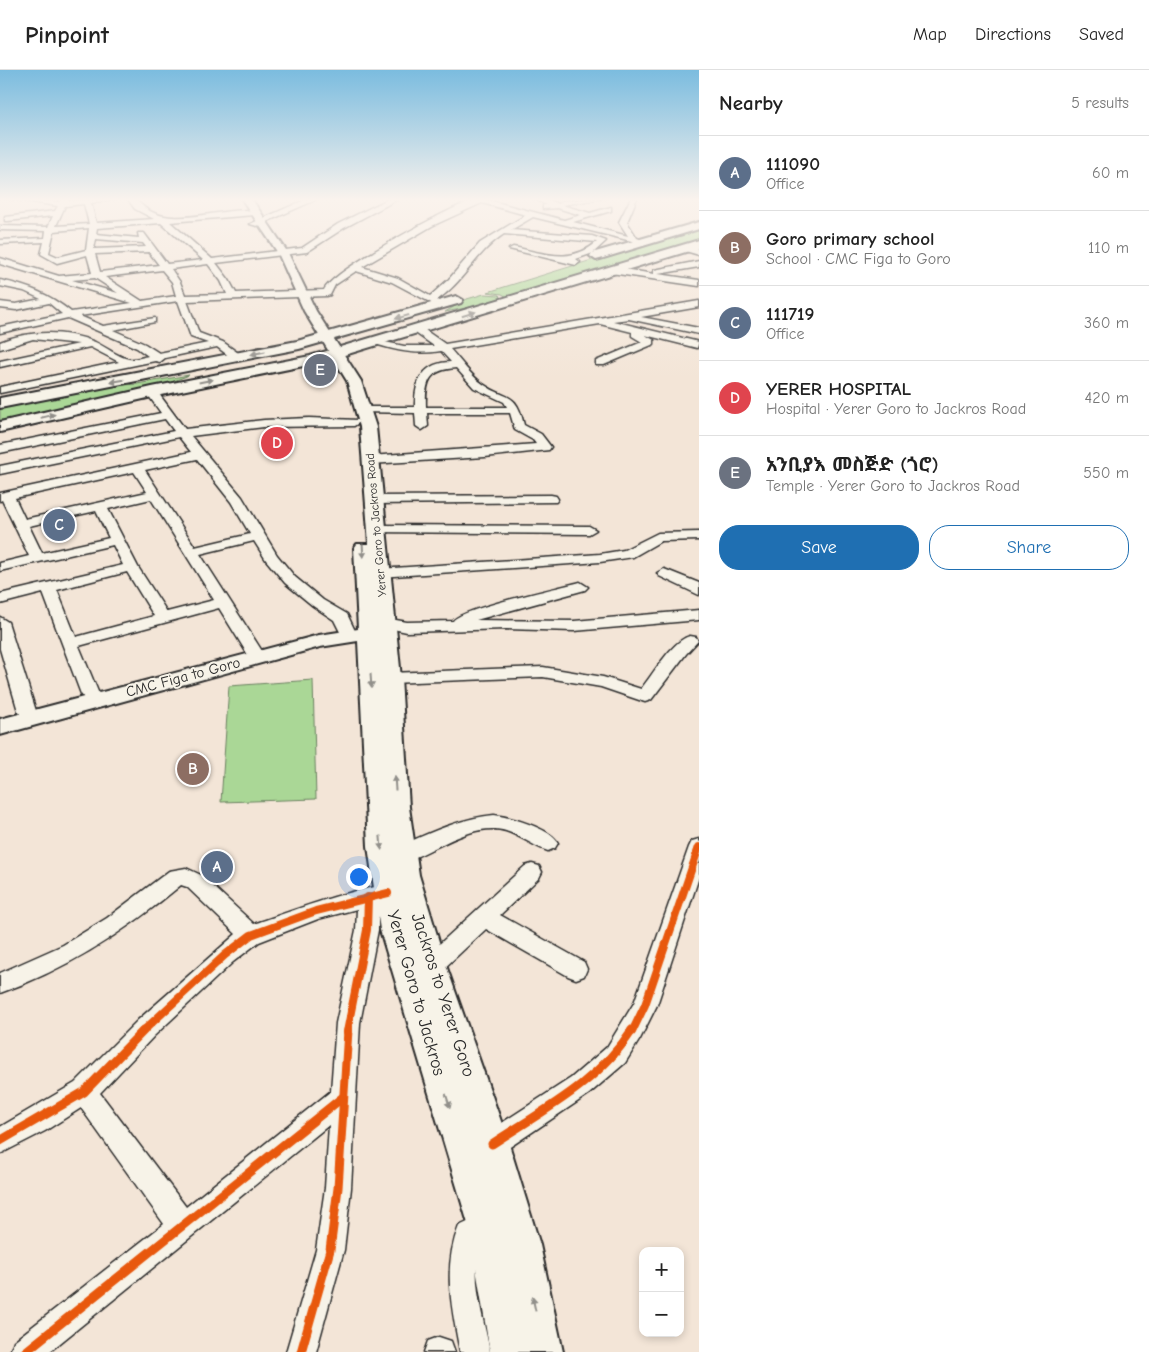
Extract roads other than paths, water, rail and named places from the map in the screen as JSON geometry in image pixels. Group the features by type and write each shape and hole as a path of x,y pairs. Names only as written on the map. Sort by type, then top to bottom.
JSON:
{"highway":[{"path":"548,271 580,258"},
{"path":"0,427 152,392 332,355 652,258"},
{"path":"2,397 147,375 237,357 322,338 435,302 470,296"}],"main road":[{"path":"0,718 254,650 371,629 362,420 350,403 332,355 281,258"},
{"name":"Yerer Goro to Jackros Road","path":"362,420 370,460 379,573 371,629"},
{"name":"Jackros to Yerer Goro","path":"371,629 390,678 397,807 410,894 495,1155 522,1245 544,1352"},
{"name":"CMC Figa to Goro","path":"0,727 371,629"},
{"name":"Yerer Goro to Jackros","path":"371,629 381,846 378,895 394,930 487,1227 508,1352"}],"street":[{"path":"11,264 13,258"},
{"path":"92,258 97,275 138,303"},
{"path":"159,258 183,298 195,335 219,344 237,357"},
{"path":"206,258 225,280 232,295"},
{"path":"62,280 237,258"},
{"path":"1,330 69,315 138,303 232,295 327,293 331,284 372,258"},
{"path":"355,268 395,280 435,302 473,258"},
{"path":"556,258 570,261"},
{"path":"0,261 138,303"},
{"path":"644,275 699,264"},
{"path":"611,270 698,283"},
{"path":"0,283 27,289 51,300 69,315 141,346 156,355 172,370"},
{"path":"0,295 20,306"},
{"path":"0,313 20,306 51,300"},
{"path":"379,342 404,349 444,348 699,304"},
{"path":"0,305 20,306"},
{"path":"623,316 699,331"},
{"path":"103,329 152,320"},
{"path":"599,321 697,345"},
{"path":"131,324 145,341 141,346"},
{"path":"1,330 17,339"},
{"path":"370,460 485,454 545,446 537,438 519,427 515,410 508,400 478,386 444,348 418,330"},
{"path":"600,363 650,342 630,330"},
{"path":"0,346 17,339 40,336 77,340 91,344 128,362 147,375"},
{"path":"0,364 91,344"},
{"path":"2,397 156,355 219,344"},
{"path":"422,426 422,384 427,376 438,366 458,365"},
{"path":"152,392 181,432 237,500 271,558 290,580 318,603 340,617 371,629 451,625 574,626 670,616 699,615"},
{"path":"37,558 21,524 4,497 71,468 181,432 290,422 362,420 421,410 515,410"},
{"path":"0,449 169,415"},
{"path":"0,470 138,468 201,454"},
{"path":"138,468 254,650"},
{"path":"21,524 155,494"},
{"path":"373,500 551,499"},
{"path":"100,506 131,566 163,618"},
{"path":"377,529 589,530"},
{"path":"192,552 258,536"},
{"path":"379,573 600,558 628,554 658,537 699,536"},
{"path":"0,567 117,540"},
{"path":"0,599 131,566"},
{"path":"664,573 685,581 699,590"},
{"path":"48,587 72,643 90,694"},
{"path":"451,625 480,613 580,587"},
{"path":"72,643 224,602"},
{"path":"390,678 543,672 603,682 645,696 680,650 694,644 679,630 670,616"},
{"path":"0,622 6,662 27,711"},
{"path":"403,854 441,838 494,822 516,828 548,843"},
{"path":"495,1155 616,1055 632,1031 644,1005 699,847"},
{"path":"432,965 532,872"},
{"path":"0,983 48,963 108,930 176,878 186,876 194,881 251,935"},
{"path":"0,1141 36,1122 84,1092 146,1028 225,955 251,935 316,911 378,895"},
{"path":"301,1352 330,1250 338,1188 348,1023 367,930 378,895"},
{"path":"484,917 576,969"},
{"path":"84,1092 182,1225"},
{"path":"25,1352 182,1225 236,1186 343,1097"},
{"path":"474,1352 465,1284 463,1250 469,1236 487,1227"}],"place":[{"name":"አንቢያእ መስጅድ (ጎሮ)","path":"320,370"},
{"name":"YERER HOSPITAL","path":"277,443"},
{"name":"111719","path":"59,525"},
{"name":"Goro primary school","path":"193,769"},
{"name":"111090","path":"217,867"}]}
